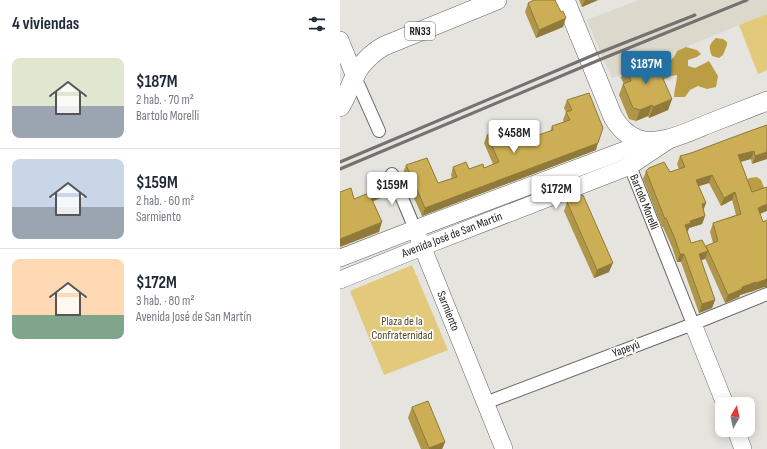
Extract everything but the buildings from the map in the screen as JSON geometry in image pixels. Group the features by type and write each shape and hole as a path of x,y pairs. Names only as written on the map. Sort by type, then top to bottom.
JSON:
{"main road":[{"name":"RN33","path":"340,108 360,67 374,52 384,46 497,0"},
{"name":"Bartolo Morelli","path":"565,0 612,117 620,127"},
{"name":"Avenida José de San Martín","path":"650,142 672,138 767,102"},
{"path":"620,127 628,135 638,140 650,142"}],"street":[{"path":"340,40 379,131"},
{"name":"Bartolo Morelli","path":"620,127 630,166 722,397"},
{"name":"Avenida José de San Martín","path":"340,280 630,166 672,138"},
{"name":"Avenida José de San Martín","path":"340,258 625,150 650,142"},
{"name":"Sarmiento","path":"392,174 504,449"},
{"name":"Yapeyú","path":"485,403 693,324 767,294"},
{"path":"739,437 743,449"}],"shaded area":[{"path":"639,0 767,0 767,14 612,78 587,20"},
{"path":"716,38 723,39 727,42 723,55 719,58 712,56 710,50 711,44"},
{"path":"686,47 697,50 701,54 688,60 688,66 695,68 709,61 718,76 716,87 707,89 698,86 690,90 685,97 674,97 677,75 661,81 655,63 663,64 669,62 677,51"},
{"path":"757,177 761,180 765,190 749,201 749,189 751,188 746,183 749,178"}],"green space":[{"path":"767,14 767,70 758,74 739,25"},
{"name":"Plaza de la Confraternidad","path":"412,265 448,350 384,375 350,291"}],"railway":[{"path":"340,169 599,60 747,0"},
{"path":"340,162 596,54 695,15"}]}
